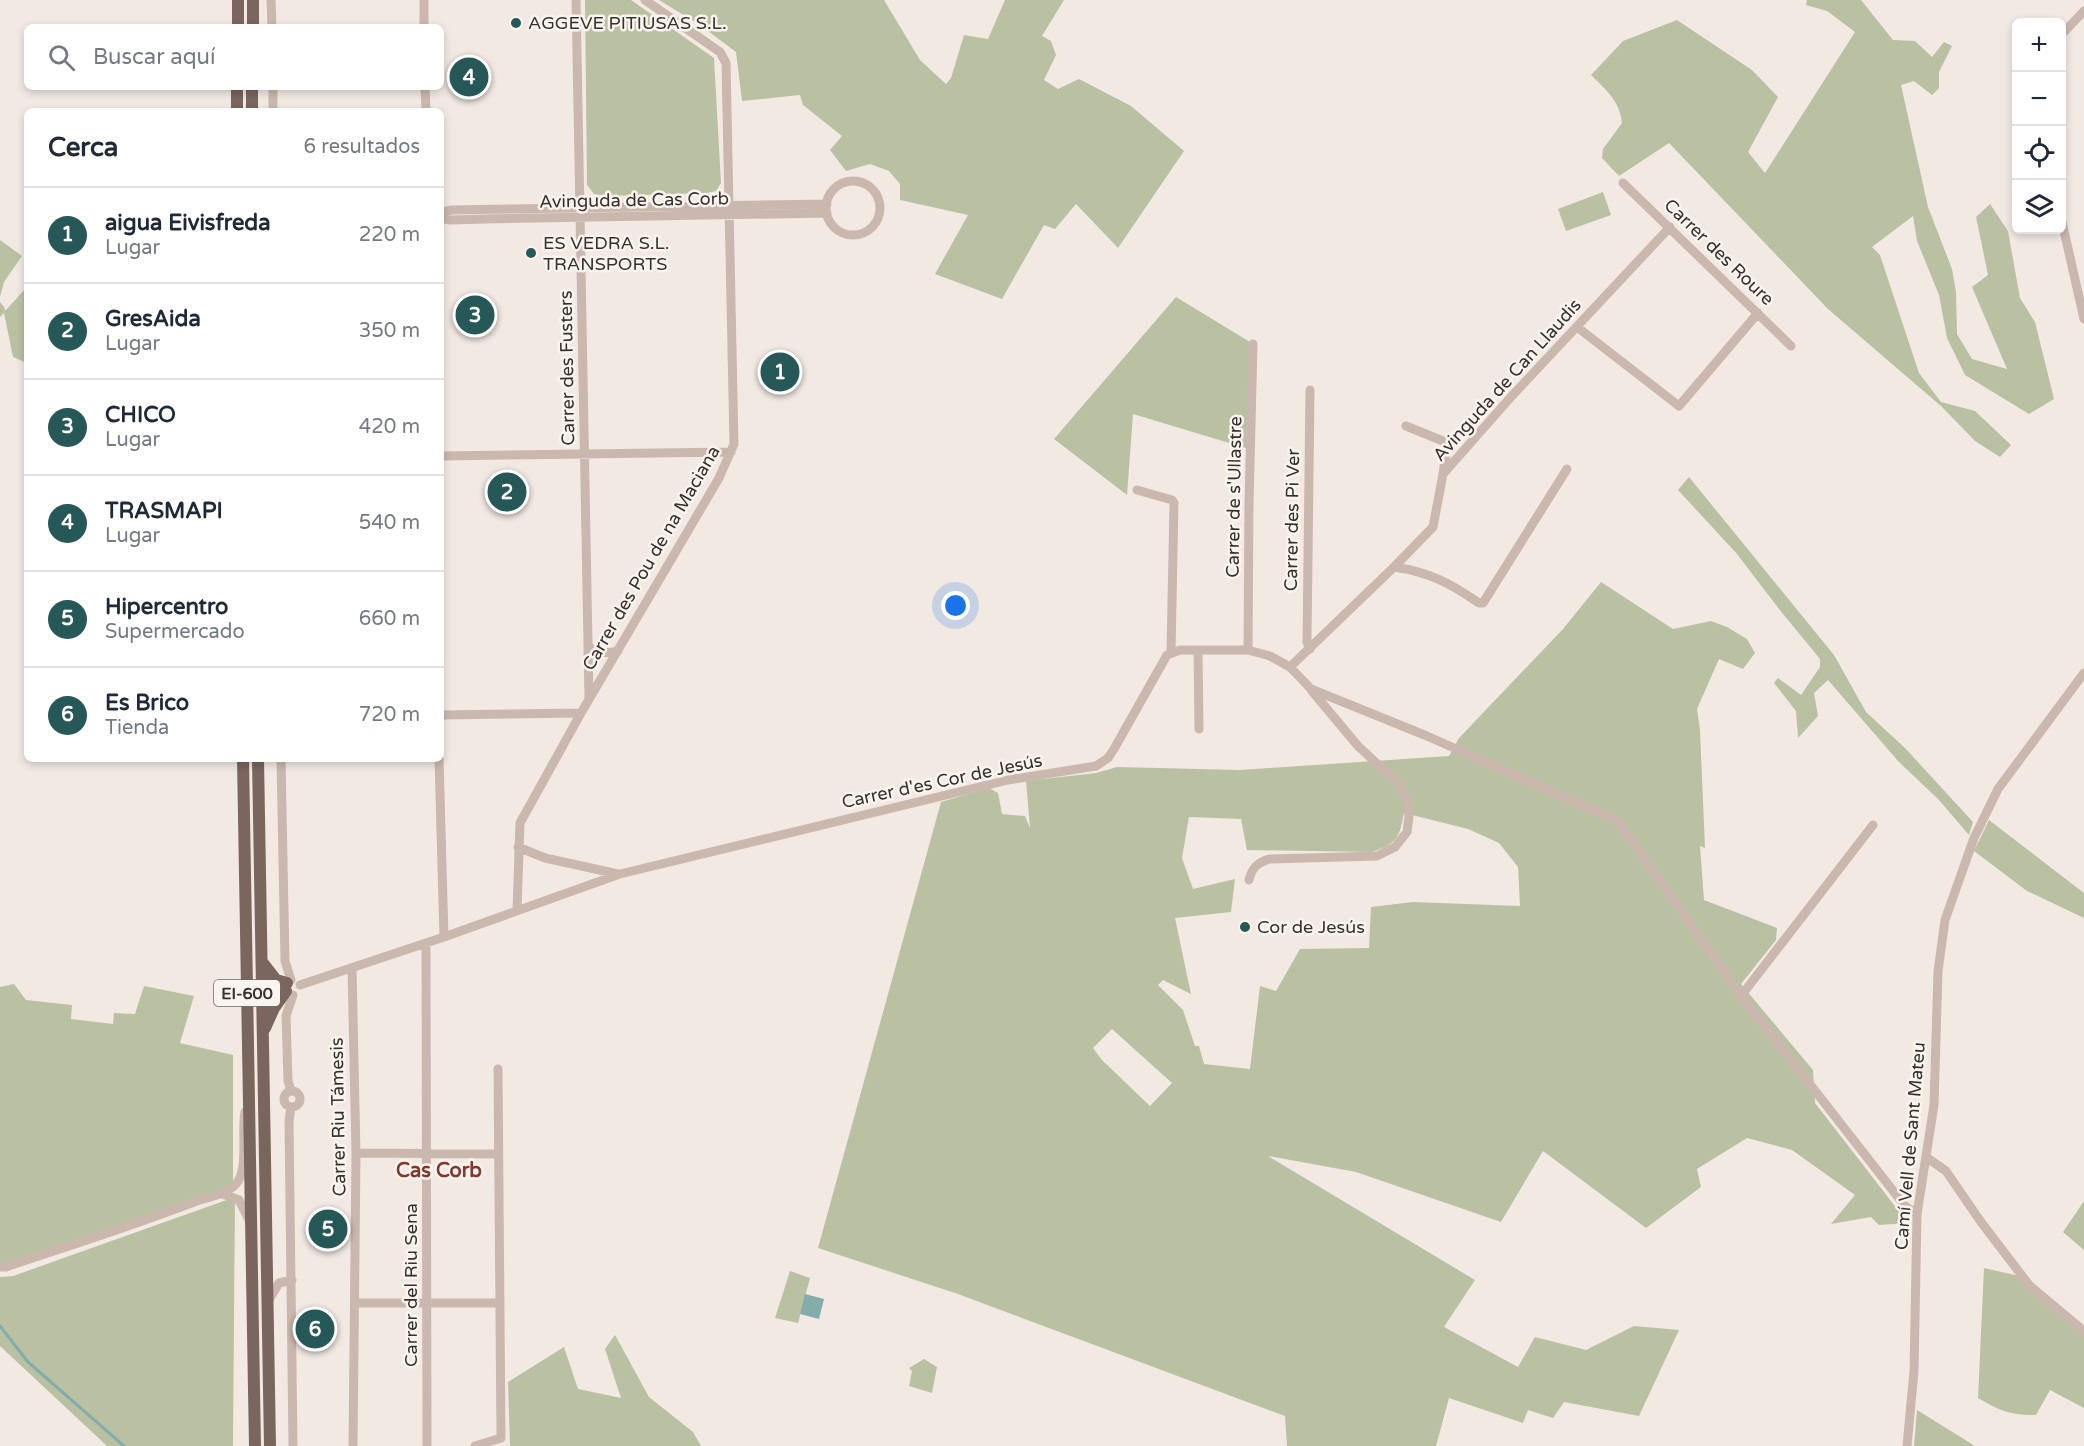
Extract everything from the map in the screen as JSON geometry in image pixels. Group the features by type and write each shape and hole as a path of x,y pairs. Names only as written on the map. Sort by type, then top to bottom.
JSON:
{"main road":[{"path":"238,0 238,24"},
{"path":"253,0 253,24"},
{"path":"237,90 237,108"},
{"path":"252,90 252,108"},
{"name":"EI-600","path":"243,762 255,1446"},
{"name":"EI-600","path":"258,762 270,1446"},
{"path":"262,962 276,980 291,987 271,1014 263,1032"}],"street":[{"path":"271,0 272,24"},
{"path":"424,0 424,24"},
{"name":"Carrer des Fusters","path":"576,0 589,700"},
{"name":"Carrer des Pou de na Maciana","path":"517,911 520,824 581,713 719,478 731,452 734,430 726,63 720,52 645,0"},
{"path":"2066,29 2084,11"},
{"path":"273,90 273,108"},
{"path":"426,90 426,108"},
{"path":"853,181 862,182 870,187 880,202 880,211 873,226 859,234 842,232 830,221 827,208 830,195 836,188 853,181"},
{"name":"Carrer des Roure","path":"1623,183 1791,346"},
{"name":"Avinguda de Cas Corb","path":"444,212 728,205 827,208"},
{"name":"Avinguda de Cas Corb","path":"444,218 728,215 827,208"},
{"name":"Avinguda de Can Llaudis","path":"1290,667 1433,527 1443,474 1509,398 1670,227"},
{"path":"2064,234 2084,319"},
{"path":"1577,327 1679,406 1758,313"},
{"name":"Carrer de s'Ullastre","path":"1248,650 1253,344"},
{"name":"Carrer des Pi Ver","path":"1310,390 1307,642 1310,649"},
{"path":"1406,426 1443,441 1447,446 1443,474"},
{"path":"444,456 731,452"},
{"path":"1394,567 1418,571 1438,578 1479,603 1483,603 1567,469"},
{"path":"1137,490 1172,500 1174,503 1171,652 1248,650 1270,656 1290,667 1358,746 1399,784 1408,802 1407,832 1395,847 1377,856 1269,858 1251,870 1249,880"},
{"path":"589,647 609,654 618,651"},
{"path":"1198,650 1199,729"},
{"name":"Carrer d'es Cor de Jesús","path":"352,968 620,874 1008,780 1096,766 1108,758 1114,749 1163,659 1171,652"},
{"name":"Camí Vell de Sant Mateu","path":"1906,1446 1914,1371 1917,1214 1934,1105 1940,946 1945,920 1974,838 1998,789 2084,673"},
{"path":"1311,689 1465,753 1618,821 1741,996 1905,1206 1917,1214"},
{"path":"444,715 581,713"},
{"path":"281,762 285,961 291,987 286,1016 288,1081 291,1091 285,1095 284,1100 291,1107 289,1121 293,1446"},
{"path":"439,762 444,937"},
{"path":"1741,996 1873,825"},
{"path":"518,847 545,858 620,874"},
{"name":"Carrer del Riu Sena","path":"426,943 427,1446"},
{"path":"291,987 352,968"},
{"name":"Carrer Riu Támesis","path":"352,968 356,1153 353,1446"},
{"path":"475,1446 501,1438 498,1069"},
{"path":"0,1267 6,1268 220,1193 236,1184 243,1169 243,1124 249,1095"},
{"path":"356,1153 498,1154"},
{"path":"1926,1157 1946,1171 1981,1222 2030,1285 2084,1331"},
{"path":"220,1193 239,1200 247,1213 251,1228"},
{"path":"268,1302 279,1283 292,1280"},
{"path":"356,1303 499,1303"}],"green space":[{"path":"585,0 631,0 714,58 721,183 716,191 607,196 594,194 587,185"},
{"path":"659,0 884,0 920,60 946,84 951,78 964,35 988,39 1005,0 1064,0 1042,36 1051,41 1056,55 1044,80 1058,89 1079,79 1131,106 1184,151 1118,248 1076,204 1055,229 1044,225 1002,299 935,274 968,215 900,200 900,184 889,171 870,164 846,171 830,150 842,136 803,105 800,95 742,101 736,52 700,25"},
{"path":"1807,0 1861,0 1893,40 1915,41 1932,57 1944,42 1952,46 1939,72 1939,88 1932,95 1914,81 1901,85 1928,207 1952,269 1956,292 1957,334 1972,359 2007,369 1972,287 1988,275 1976,217 1990,204 2008,231 2020,298 2035,322 2054,399 2029,414 1965,375 1947,338 1939,295 1917,241 1913,216 1872,247 1880,255 1919,373 1941,402 1975,411 2011,445 2000,457 1975,441 1941,406 1828,309 1669,143 1619,176 1602,158 1603,149 1622,123 1621,115 1607,91 1591,75 1623,41 1677,20 1752,70 1778,97 1748,152 1765,173 1855,32 1827,11 1806,5"},
{"path":"1603,192 1611,215 1566,231 1558,209"},
{"path":"0,240 22,256 4,282 0,297"},
{"path":"24,290 24,362 13,357 4,313 0,317 0,302 5,311"},
{"path":"1176,297 1250,342 1246,448 1133,414 1127,495 1054,439"},
{"path":"1689,477 1834,655 1866,712 1905,748 1973,822 1969,835 1939,800 1898,761 1828,680 1814,693 1818,716 1798,738 1796,711 1774,683 1778,678 1801,695 1820,667 1820,659 1737,554 1678,490"},
{"path":"1601,582 1673,629 1711,621 1747,639 1755,653 1743,669 1719,659 1697,709 1705,848 1700,846 1704,900 1777,928 1776,940 1741,984 1813,1070 1815,1103 1908,1223 1879,1225 1871,1217 1831,1224 1855,1195 1792,1150 1747,1138 1697,1169 1701,1187 1646,1228 1543,1151 1501,1222 1356,1172 1268,1156 1475,1280 1444,1327 1518,1367 1535,1337 1586,1350 1634,1326 1679,1330 1639,1416 1564,1402 1553,1418 1528,1410 1523,1423 1449,1398 1436,1446 1287,1446 1285,1416 958,1294 818,1248 941,802 989,788 998,793 1002,814 1025,816 1030,828 1026,781 1096,773 1117,767 1240,770 1449,756 1459,738 1563,629","holes":["1404,813 1468,829 1499,843 1518,867 1520,906 1413,902 1371,907 1369,948 1300,949 1276,991 1260,986 1250,1069 1204,1064 1199,1046 1195,1046 1183,1010 1158,985 1163,980 1191,994 1175,918 1231,912 1235,879 1193,889 1182,858 1189,817 1241,819 1247,850 1372,852 1387,846 1396,838","1112,1029 1172,1083 1150,1106 1102,1060 1093,1048"]},
{"path":"1989,820 2084,893 2084,918 2027,891 1974,851"},
{"path":"14,984 26,1000 72,1005 71,1019 113,1024 114,1013 135,1014 144,986 194,996 180,1043 233,1055 233,1185 0,1270 0,987"},
{"path":"235,1197 233,1446 107,1446 0,1346 0,1277 13,1276"},
{"path":"2084,1201 2084,1250 2063,1232"},
{"path":"1984,1268 2019,1276 2084,1335 2084,1408 2050,1390 2036,1415 2005,1411 1978,1398"},
{"path":"790,1271 810,1278 798,1323 775,1318"},
{"path":"615,1335 649,1397 693,1432 701,1446 510,1446 508,1382 564,1347 578,1389 621,1398 605,1349"},
{"path":"924,1359 937,1367 932,1393 909,1386 912,1371 909,1368"},
{"path":"1917,1410 1975,1446 1914,1446"}],"water":[{"path":"805,1294 824,1299 819,1319 800,1314"}],"waterway":[{"path":"0,1326 28,1362 124,1446"}],"place":[{"name":"AGGEVE PITIUSAS S.L.","path":"516,23"},
{"name":"TRASMAPI","path":"469,77"},
{"name":"ES VEDRA S.L. TRANSPORTS","path":"531,253"},
{"name":"CHICO","path":"475,315"},
{"name":"aigua Eivisfreda","path":"780,372"},
{"name":"GresAida","path":"507,492"},
{"name":"Cor de Jesús","path":"1245,927"},
{"name":"Hipercentro","path":"328,1229"},
{"name":"Es Brico","path":"315,1329"}],"district":[{"name":"Cas Corb","path":"439,1170"}]}
